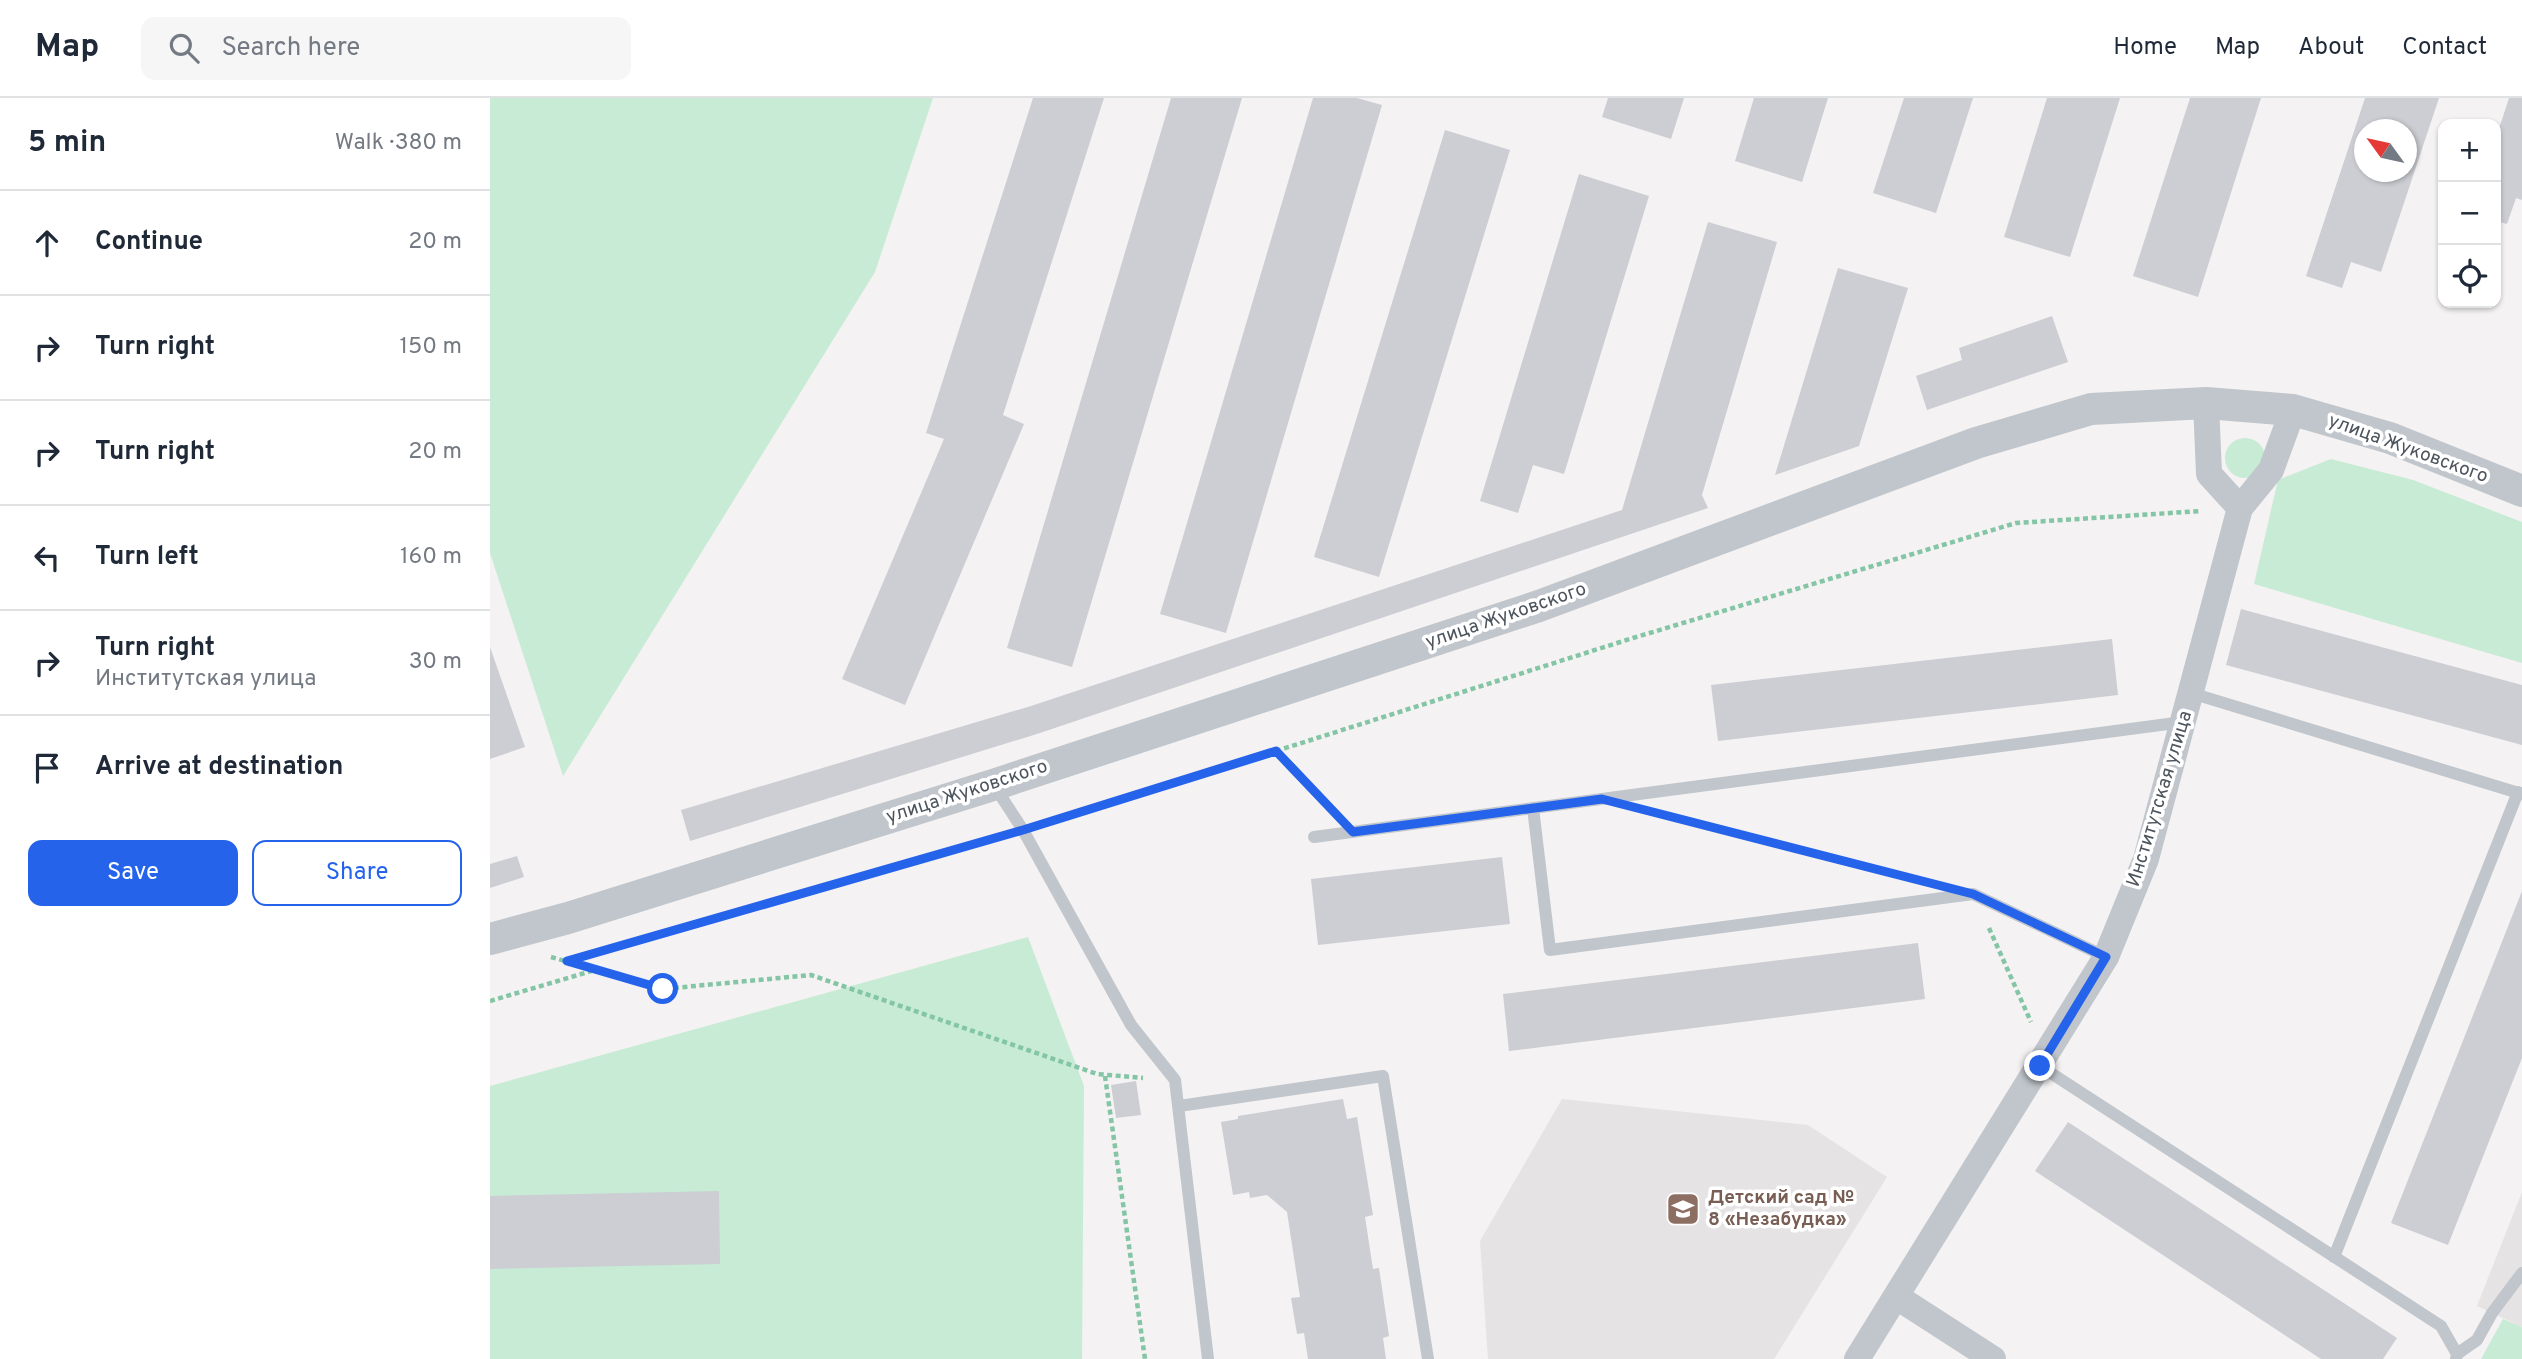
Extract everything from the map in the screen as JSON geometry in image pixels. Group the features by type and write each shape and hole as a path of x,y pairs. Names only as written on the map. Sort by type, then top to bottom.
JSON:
{"street":[{"name":"улица Жуковского","path":"490,939 581,914 993,785 1539,606 1976,443 2091,408 2206,403 2293,410 2390,438 2522,491"},
{"path":"2206,403 2209,474 2240,508 2272,470 2293,410"},
{"name":"Институтская улица","path":"1857,1359 2106,957 2146,859 2240,508"},
{"path":"1897,1297 1993,1359"}],"lane":[{"path":"2191,693 2520,793 2334,1257"},
{"path":"1314,837 2183,722"},
{"path":"993,785 1023,830 1131,1025 1175,1080 1208,1359"},
{"path":"1533,808 1550,950 1973,894 2106,957"},
{"path":"2040,1066 2441,1326 2456,1356 2477,1340 2492,1313 2522,1273"},
{"path":"1179,1106 1383,1076 1428,1359"}],"path":[{"path":"567,961 1023,830 1633,638 2016,523 2240,508"},
{"path":"1276,751 1353,832"},
{"path":"1655,813 1920,880"},
{"path":"1973,894 2032,1024"},
{"path":"542,954 663,989 811,975 1105,1076 1145,1359"},
{"path":"490,1001 596,969"}],"shaded area":[{"name":"Детский сад № 8 «Незабудка»","path":"1562,1099 1808,1125 1887,1177 1774,1359 1488,1359 1480,1241"},
{"path":"2522,1192 2522,1327 2477,1306"}],"green space":[{"path":"490,98 933,98 875,272 563,776 490,553"},
{"path":"2245,438 2253,439 2259,444 2264,450 2264,466 2259,472 2253,477 2245,478 2237,477 2231,472 2226,466 2225,458 2226,450 2231,444 2237,439"},
{"path":"2331,459 2413,480 2522,522 2522,663 2254,584 2278,480"},
{"path":"1028,937 1084,1086 1082,1359 490,1359 490,1086"},
{"path":"2503,1319 2522,1327 2522,1359 2481,1359"}],"building":[{"path":"1033,98 1104,98 1003,415 1024,424 905,705 842,679 944,439 926,433"},
{"path":"1171,98 1242,98 1072,667 1007,648"},
{"path":"1313,98 1357,98 1382,105 1226,633 1160,614"},
{"path":"1608,98 1684,98 1671,139 1602,117"},
{"path":"1754,98 1828,98 1802,182 1735,161"},
{"path":"1904,98 1973,98 1936,213 1873,193"},
{"path":"2047,98 2120,98 2070,257 2004,237"},
{"path":"2190,98 2261,98 2198,297 2133,276"},
{"path":"2365,98 2439,98 2417,164 2417,119 2358,119"},
{"path":"2509,98 2522,98 2522,200 2516,198 2507,224 2501,222 2501,123"},
{"path":"1445,130 1510,150 1379,577 1314,557"},
{"path":"2354,131 2354,182 2411,182 2381,272 2351,262 2342,288 2306,276"},
{"path":"1579,174 1649,196 1564,474 1533,465 1518,513 1480,501"},
{"path":"1708,222 1777,242 1702,495 1708,508 1040,733 690,841 681,810 1031,706 1622,510"},
{"path":"1838,268 1908,288 1859,446 1775,475"},
{"path":"2052,316 2068,362 1927,410 1916,376 1962,360 1959,348"},
{"path":"2241,609 2522,685 2522,745 2226,665"},
{"path":"2112,639 2118,695 1718,741 1711,685"},
{"path":"490,647 525,747 490,759"},
{"path":"517,856 524,877 490,888 490,864"},
{"path":"1502,857 1510,924 1318,945 1311,879"},
{"path":"2522,891 2522,1058 2448,1245 2391,1223"},
{"path":"1918,943 1925,999 1509,1051 1503,994"},
{"path":"1136,1081 1141,1115 1116,1118 1111,1085"},
{"path":"1343,1099 1347,1119 1357,1117 1373,1215 1365,1217 1373,1269 1379,1268 1389,1336 1383,1338 1386,1359 1308,1359 1304,1333 1297,1334 1291,1298 1300,1297 1287,1212 1267,1195 1250,1198 1249,1192 1233,1195 1221,1122 1238,1119 1238,1116"},
{"path":"2068,1122 2397,1338 2383,1359 2321,1359 2035,1171"},
{"path":"719,1191 720,1264 490,1269 490,1196"}],"place":[{"name":"Детский сад № 8 «Незабудка»","path":"1683,1209"}],"route":[{"path":"663,989 567,961 1023,830 1276,751 1353,832 1602,799 1973,894 2106,957 2040,1066"}]}
